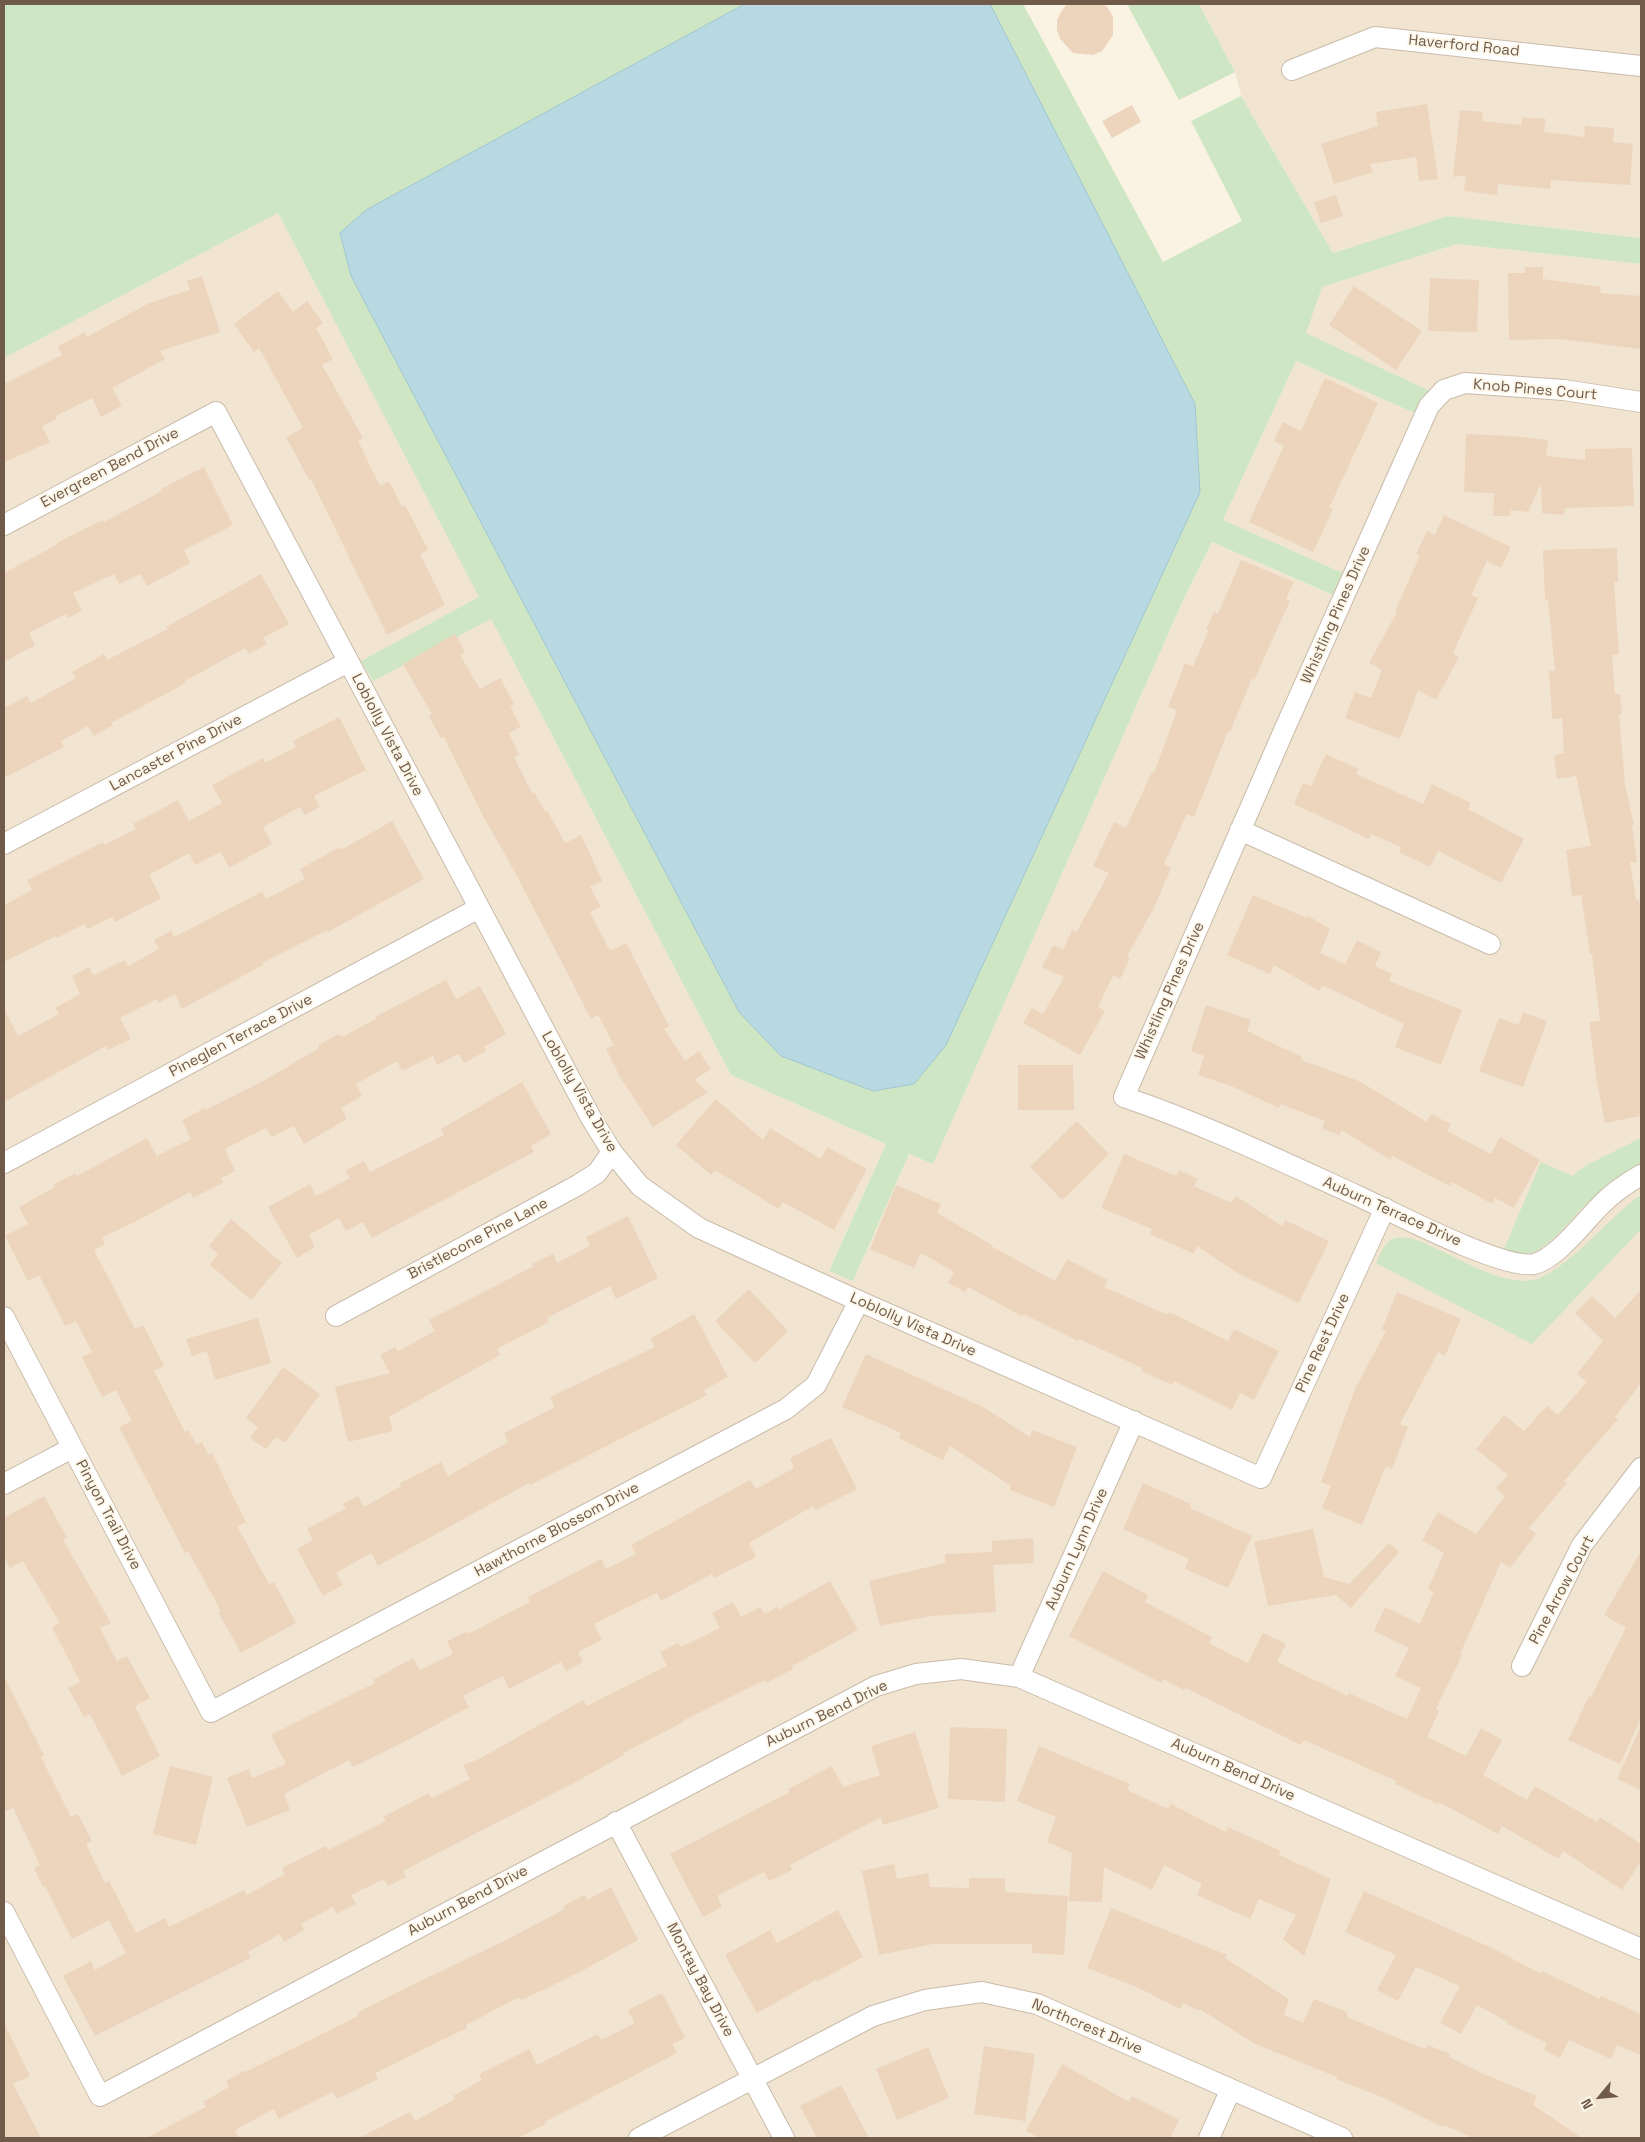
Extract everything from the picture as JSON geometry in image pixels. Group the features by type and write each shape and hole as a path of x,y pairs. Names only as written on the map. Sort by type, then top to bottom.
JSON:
{"street":[{"name":"Haverford Road","path":"1292,70 1375,37 1641,66"},
{"name":"Knob Pines Court","path":"1434,400 1444,390 1465,383 1564,390 1641,402"},
{"name":"Whistling Pines Drive","path":"1124,1096 1428,406 1434,400"},
{"name":"Evergreen Bend Drive","path":"4,525 216,412"},
{"name":"Loblolly Vista Drive","path":"216,412 591,1118 612,1152 640,1186 699,1228 859,1302 1261,1478"},
{"name":"Lancaster Pine Drive","path":"4,844 348,662"},
{"path":"1240,830 1490,944"},
{"name":"Pineglen Terrace Drive","path":"4,1163 479,908"},
{"name":"Auburn Terrace Drive","path":"1124,1096 1155,1107 1385,1208 1448,1238 1513,1264 1534,1264 1554,1253 1600,1206 1641,1176"},
{"name":"Bristlecone Pine Lane","path":"336,1316 578,1185 597,1173 612,1152"},
{"name":"Pine Rest Drive","path":"1261,1478 1385,1208"},
{"name":"Hawthorne Blossom Drive","path":"211,1712 786,1409 816,1385 859,1302"},
{"name":"Pinyon Trail Drive","path":"4,1317 211,1712"},
{"name":"Auburn Lynn Drive","path":"1019,1677 1134,1421"},
{"path":"4,1484 72,1448"},
{"name":"Pine Arrow Court","path":"1522,1666 1582,1545 1641,1468"},
{"name":"Auburn Bend Drive","path":"4,1912 100,2096 876,1686 916,1674 961,1669 1019,1677 1641,1949"},
{"name":"Montay Bay Drive","path":"616,1822 784,2138"},
{"name":"Northcrest Drive","path":"639,2138 873,2016 925,2000 982,1992 1037,2004 1342,2138"},
{"path":"1209,2138 1230,2089"}],"shaded area":[{"path":"1199,4 1641,4 1641,238 1448,216 1333,253 1241,96 1235,72"},
{"path":"278,213 480,597 361,661 373,680 491,619 731,1075 886,1144 829,1270 853,1281 909,1154 933,1164 1185,596 1212,542 1334,596 1344,574 1223,520 1296,361 1417,414 1431,392 1305,333 1322,287 1457,244 1641,264 1641,2138 4,2138 4,358"}],"green space":[{"path":"4,4 1023,4 1163,262 1242,221 1191,121 1241,96 1333,253 1448,216 1641,238 1641,264 1457,244 1322,287 1306,333 1432,392 1417,414 1296,361 1223,520 1345,574 1335,596 1212,542 1185,596 933,1164 909,1154 853,1281 829,1271 886,1144 731,1075 491,619 373,681 361,661 479,597 278,213 4,358"},
{"path":"1127,4 1199,4 1235,72 1179,100"},
{"path":"1641,1138 1641,1163 1594,1196 1549,1242 1534,1252 1526,1254 1504,1249 1541,1162 1572,1176 1587,1165"},
{"path":"1641,1195 1641,1229 1532,1344 1376,1263 1383,1248 1389,1241 1402,1237 1424,1243 1491,1274 1513,1280 1538,1279 1568,1260 1614,1217"}],"water":[{"path":"745,4 990,4 1195,404 1200,492 946,1045 914,1084 873,1091 781,1056 739,1012 351,276 340,233 366,210"}],"building":[{"path":"1067,4 1103,4 1108,8 1113,17 1113,35 1102,51 1093,55 1073,53 1060,39 1057,30 1057,20"},
{"path":"1427,104 1438,179 1419,181 1416,157 1370,164 1373,172 1334,184 1321,144 1378,126 1376,112"},
{"path":"1132,105 1141,122 1112,138 1102,121"},
{"path":"1460,110 1483,112 1482,121 1521,125 1522,117 1546,119 1544,132 1584,137 1585,126 1614,128 1613,142 1633,144 1630,185 1551,180 1550,189 1498,184 1497,195 1464,191 1466,175 1453,177"},
{"path":"1336,195 1343,216 1321,223 1314,202"},
{"path":"1525,267 1543,267 1543,279 1601,287 1600,293 1641,296 1641,349 1560,339 1509,340 1508,273 1525,273"},
{"path":"202,276 220,332 160,351 165,359 112,388 122,406 101,417 92,398 56,416 57,419 42,426 50,442 4,462 4,384 62,355 58,346 85,332 87,337 149,303 190,290 187,281"},
{"path":"1430,278 1479,280 1477,332 1428,331"},
{"path":"1354,286 1422,331 1396,370 1329,325"},
{"path":"278,291 293,312 307,301 323,323 316,328 333,359 322,365 363,438 358,441 380,486 389,481 402,507 405,505 428,550 420,554 445,605 387,635 311,479 309,480 286,437 303,428 259,348 254,352 234,324"},
{"path":"1325,378 1378,403 1329,508 1333,509 1313,552 1249,522 1284,446 1274,441 1283,422 1301,431"},
{"path":"1466,434 1548,440 1546,456 1585,460 1585,449 1632,448 1634,506 1565,508 1564,515 1542,513 1541,484 1528,512 1511,510 1510,516 1493,516 1494,493 1464,492"},
{"path":"204,467 233,525 184,550 190,563 147,586 140,574 119,584 114,574 73,593 82,611 68,618 66,614 29,633 35,645 4,662 4,573 57,543 103,520 104,522"},
{"path":"1444,515 1511,547 1501,568 1487,561 1471,595 1478,598 1453,653 1459,657 1436,700 1418,690 1400,739 1345,718 1355,692 1371,698 1382,670 1369,663 1397,612 1395,611 1420,556 1416,554 1427,531 1435,535"},
{"path":"1617,548 1618,582 1614,582 1619,654 1612,655 1615,694 1620,694 1622,714 1619,714 1625,784 1634,825 1632,826 1637,862 1630,862 1636,900 1639,899 1641,914 1641,1116 1605,1123 1589,1022 1600,1021 1592,954 1590,954 1581,895 1572,896 1566,850 1591,846 1576,776 1557,779 1554,756 1564,753 1562,718 1552,719 1549,671 1555,671 1548,600 1545,600 1543,550"},
{"path":"1241,560 1294,582 1286,599 1290,601 1254,680 1252,678 1230,732 1228,731 1194,817 1187,814 1164,864 1171,868 1154,908 1127,956 1130,958 1120,979 1113,975 1098,1007 1105,1011 1080,1055 1023,1023 1032,1008 1043,1014 1064,977 1042,967 1053,945 1063,950 1072,930 1076,933 1109,873 1093,866 1114,822 1126,828 1152,772 1154,773 1177,710 1168,707 1185,663 1193,666 1209,630 1206,629 1214,612 1218,614"},
{"path":"261,574 289,624 263,638 267,644 249,654 245,648 185,681 186,683 111,723 113,725 94,736 88,726 61,741 64,747 4,778 4,708 27,696 31,703 76,678 72,672 104,654 107,660 168,629 166,627"},
{"path":"455,634 465,652 460,655 480,689 500,678 514,704 510,706 521,727 509,733 519,754 514,757 532,793 534,792 545,812 547,810 565,843 581,835 602,881 590,887 601,907 590,912 610,951 626,943 669,1026 664,1029 685,1061 699,1051 711,1069 694,1080 708,1092 653,1127 620,1077 606,1049 614,1045 598,1015 591,1019 517,876 481,812 444,737 441,738 429,716 432,714 403,664"},
{"path":"339,717 366,770 314,796 320,807 305,815 300,807 263,827 272,844 229,868 221,852 195,865 189,853 149,875 161,898 115,922 112,917 87,929 85,924 4,962 4,905 32,890 27,880 103,842 104,845 136,829 133,824 178,800 189,821 222,803 212,785 263,758 265,763 296,747 293,741"},
{"path":"1326,754 1358,769 1356,774 1423,804 1432,784 1471,803 1468,809 1524,839 1501,883 1438,851 1430,867 1399,852 1401,847 1371,834 1369,839 1294,804 1303,783 1311,786"},
{"path":"392,821 424,879 328,932 327,930 262,963 263,965 182,1009 175,994 159,1003 157,999 120,1018 131,1039 108,1050 106,1046 4,1102 4,1008 18,1036 59,1014 55,1008 80,994 72,976 89,967 93,975 125,960 128,966 159,949 154,940 171,931 174,937 262,892 266,899 305,879 300,869 340,847 341,850"},
{"path":"1253,895 1307,918 1308,916 1330,929 1320,953 1345,964 1357,940 1381,952 1375,966 1392,974 1389,981 1462,1010 1441,1065 1395,1047 1404,1024 1322,985 1319,991 1274,965 1270,974 1227,955"},
{"path":"446,980 456,999 480,986 506,1034 484,1047 486,1051 464,1063 459,1054 437,1065 433,1056 402,1071 397,1061 356,1084 362,1096 341,1108 347,1119 304,1144 294,1126 271,1137 266,1128 225,1149 235,1171 221,1178 223,1183 193,1198 190,1192 135,1222 102,1237 105,1244 94,1250 135,1329 143,1325 164,1366 154,1371 185,1432 188,1430 197,1445 202,1442 208,1455 212,1453 246,1522 237,1526 269,1584 274,1582 296,1623 241,1653 218,1612 221,1611 188,1551 185,1553 119,1427 132,1421 116,1390 102,1397 82,1357 92,1352 76,1321 65,1326 39,1275 28,1281 5,1236 28,1224 19,1207 55,1187 54,1184 76,1173 77,1176 147,1138 157,1156 191,1139 182,1120 267,1079 319,1048 318,1045 339,1034 342,1037 376,1019 375,1017"},
{"path":"1206,1005 1251,1020 1247,1031 1302,1057 1301,1060 1359,1081 1427,1122 1431,1114 1451,1124 1447,1131 1491,1154 1500,1137 1540,1160 1514,1208 1495,1198 1492,1204 1452,1182 1450,1186 1392,1156 1391,1160 1341,1130 1340,1135 1322,1129 1325,1121 1280,1104 1279,1108 1231,1086 1198,1075 1204,1056 1191,1051"},
{"path":"1523,1012 1547,1021 1523,1087 1479,1071 1499,1018 1519,1025"},
{"path":"1018,1065 1073,1065 1074,1110 1018,1110"},
{"path":"522,1082 551,1134 531,1146 534,1152 372,1238 363,1222 346,1231 339,1218 309,1235 315,1247 297,1258 268,1207 310,1184 316,1196 350,1178 345,1171 364,1161 370,1172 444,1135 441,1129"},
{"path":"716,1099 763,1140 770,1128 821,1159 827,1147 867,1169 834,1230 783,1202 779,1209 715,1170 711,1175 676,1145"},
{"path":"1077,1121 1109,1154 1062,1200 1030,1167"},
{"path":"1124,1154 1176,1176 1179,1170 1198,1179 1194,1186 1231,1203 1236,1196 1282,1226 1285,1220 1329,1241 1299,1303 1239,1274 1197,1246 1194,1254 1150,1234 1152,1229 1101,1208"},
{"path":"896,1185 941,1204 937,1213 991,1246 1055,1281 1067,1259 1108,1280 1104,1287 1168,1315 1169,1312 1228,1341 1234,1329 1279,1351 1254,1400 1240,1393 1232,1410 1174,1381 1172,1385 1141,1371 1142,1368 1079,1339 1078,1341 1023,1314 1022,1316 968,1287 965,1292 948,1283 954,1272 921,1253 914,1268 870,1249"},
{"path":"628,1216 658,1278 616,1299 610,1286 547,1318 549,1322 497,1349 500,1355 389,1417 393,1431 348,1442 335,1387 390,1373 380,1355 395,1347 398,1351 435,1331 429,1320 534,1266 532,1264 553,1254 557,1263 590,1246 586,1237"},
{"path":"231,1219 282,1263 251,1300 210,1265 218,1254 209,1246"},
{"path":"749,1289 788,1331 755,1363 715,1321"},
{"path":"1641,1290 1641,1383 1615,1417 1618,1419 1564,1481 1567,1483 1529,1528 1536,1534 1510,1568 1501,1562 1460,1654 1462,1655 1436,1709 1439,1711 1427,1737 1466,1756 1481,1728 1502,1740 1483,1775 1527,1800 1535,1786 1597,1822 1600,1817 1641,1844 1641,1861 1622,1890 1563,1851 1559,1859 1502,1826 1498,1834 1439,1802 1438,1804 1395,1784 1396,1781 1304,1740 1301,1745 1186,1688 1184,1690 1163,1679 1161,1683 1069,1636 1103,1571 1148,1595 1145,1602 1212,1637 1209,1643 1248,1663 1263,1633 1286,1644 1277,1662 1348,1696 1349,1693 1407,1719 1421,1688 1395,1676 1409,1648 1374,1631 1385,1607 1420,1624 1434,1592 1428,1589 1444,1553 1422,1540 1438,1512 1476,1534 1505,1496 1496,1488 1508,1475 1476,1449 1504,1415 1524,1431 1547,1406 1558,1415 1587,1382 1577,1374 1603,1341 1575,1313 1592,1296 1615,1318"},
{"path":"1397,1292 1461,1319 1445,1356 1438,1352 1400,1424 1408,1427 1392,1469 1386,1466 1362,1525 1322,1508 1331,1486 1321,1482 1355,1389 1386,1331 1382,1329"},
{"path":"694,1314 728,1377 704,1390 707,1395 530,1485 529,1483 378,1566 371,1553 336,1573 343,1585 323,1596 297,1549 313,1540 307,1529 346,1508 343,1504 358,1496 364,1507 401,1486 400,1483 441,1462 448,1476 508,1442 504,1433 555,1407 550,1397 655,1347 650,1339"},
{"path":"258,1318 271,1363 215,1380 207,1351 192,1356 186,1339"},
{"path":"866,1354 983,1407 1030,1437 1032,1430 1077,1447 1054,1507 1010,1490 1011,1486 950,1446 943,1460 899,1438 901,1433 842,1407"},
{"path":"283,1367 320,1394 285,1443 276,1437 266,1449 250,1438 258,1427 246,1418"},
{"path":"831,1438 857,1489 815,1510 813,1506 749,1543 756,1557 714,1578 712,1574 661,1601 657,1593 594,1624 602,1640 578,1652 583,1662 566,1671 561,1662 509,1689 503,1676 463,1696 469,1707 406,1741 353,1767 349,1760 284,1794 290,1810 247,1827 227,1778 249,1769 252,1778 286,1764 271,1735 375,1683 373,1680 413,1658 420,1670 453,1654 447,1641 467,1631 468,1634 530,1602 528,1597 601,1559 606,1569 636,1554 631,1545 750,1480 756,1489 794,1468 790,1458"},
{"path":"1143,1483 1191,1504 1190,1508 1252,1536 1228,1588 1185,1569 1189,1559 1123,1529"},
{"path":"44,1496 67,1538 63,1540 111,1623 100,1628 117,1661 127,1656 150,1698 135,1706 160,1756 122,1776 90,1714 84,1717 68,1688 80,1682 52,1627 60,1623 23,1561 10,1568 4,1556 4,1518"},
{"path":"1313,1529 1324,1577 1349,1584 1389,1543 1399,1552 1367,1589 1369,1590 1366,1590 1351,1608 1336,1595 1268,1606 1254,1542"},
{"path":"1033,1538 1034,1563 993,1565 996,1612 931,1616 880,1626 869,1581 945,1563 945,1554 992,1552 992,1541"},
{"path":"1641,1551 1641,1718 1620,1764 1568,1740 1589,1696 1591,1697 1626,1628 1604,1615"},
{"path":"830,1581 858,1630 792,1666 793,1669 766,1683 765,1680 681,1722 623,1753 624,1755 572,1784 403,1871 406,1877 388,1886 384,1879 351,1895 356,1904 336,1914 333,1907 301,1924 304,1930 284,1942 280,1934 248,1952 251,1958 95,2036 63,1976 91,1961 95,1970 126,1953 109,1920 72,1939 34,1868 40,1865 13,1808 4,1812 4,1676 44,1755 41,1757 71,1817 78,1814 92,1841 86,1844 105,1883 109,1881 136,1933 165,1918 169,1927 244,1890 247,1895 285,1874 282,1868 326,1846 328,1850 386,1821 383,1817 429,1793 432,1798 470,1779 463,1765 479,1759 583,1700 587,1706 667,1666 660,1652 678,1643 681,1647 720,1628 712,1613 733,1602 741,1617 761,1607 764,1614 777,1607 778,1610"},
{"path":"1641,1726 1641,1790 1617,1779"},
{"path":"950,1727 1007,1729 1005,1802 948,1799"},
{"path":"915,1732 939,1808 883,1825 881,1817 790,1865 792,1870 769,1881 764,1872 717,1896 722,1907 703,1917 670,1854 790,1792 788,1789 832,1766 843,1787 880,1775 871,1746"},
{"path":"1039,1746 1130,1784 1127,1790 1168,1809 1171,1804 1226,1832 1228,1827 1281,1851 1279,1855 1331,1879 1304,1956 1283,1939 1296,1915 1259,1899 1250,1919 1197,1895 1202,1884 1164,1865 1152,1890 1104,1867 1102,1902 1069,1901 1072,1853 1047,1842 1056,1817 1017,1801"},
{"path":"170,1766 213,1777 196,1845 153,1834"},
{"path":"894,1864 897,1879 928,1873 930,1887 969,1888 969,1878 1005,1878 1005,1892 1068,1896 1064,1955 1032,1953 1032,1944 933,1944 879,1955 862,1871"},
{"path":"611,1887 638,1940 587,1968 521,2000 519,1997 466,2025 467,2028 375,2073 378,2079 337,2099 333,2092 279,2119 274,2109 235,2130 239,2138 146,2138 206,2107 203,2102 229,2087 226,2081 244,2071 358,2016 357,2013 402,1990 506,1940 565,1909 563,1906 585,1895 587,1900"},
{"path":"1364,1891 1492,1948 1541,1974 1542,1971 1600,1999 1601,1996 1641,2014 1641,2055 1617,2045 1611,2059 1569,2040 1560,2058 1544,2050 1547,2043 1507,2024 1508,2022 1477,2005 1461,2034 1440,2023 1460,1986 1416,1967 1398,2001 1377,1990 1396,1955 1345,1932"},
{"path":"1111,1908 1227,1955 1225,1958 1289,1999 1284,2015 1303,2023 1314,1999 1347,2012 1347,2017 1425,2049 1428,2045 1450,2054 1449,2057 1484,2074 1537,2096 1533,2105 1582,2138 1473,2138 1444,2125 1443,2127 1384,2098 1336,2079 1337,2077 1255,2044 1200,2009 1199,2011 1183,2003 1180,2009 1139,1988 1087,1968"},
{"path":"838,1910 863,1957 817,1982 816,1980 757,2013 725,1955 770,1930 777,1943"},
{"path":"662,1993 685,2038 672,2044 677,2053 518,2138 359,2138 410,2112 415,2121 455,2099 453,2096 482,2080 479,2074 529,2049 537,2065 598,2034 601,2040 635,2023 628,2010"},
{"path":"4,2023 30,2076 13,2084 41,2138 4,2138"},
{"path":"984,2046 1035,2054 1025,2121 974,2114"},
{"path":"928,2047 949,2098 897,2120 876,2069"},
{"path":"1062,2064 1129,2102 1132,2096 1179,2120 1170,2138 1039,2138 1026,2131"},
{"path":"841,2085 869,2138 817,2138 800,2106"}]}
